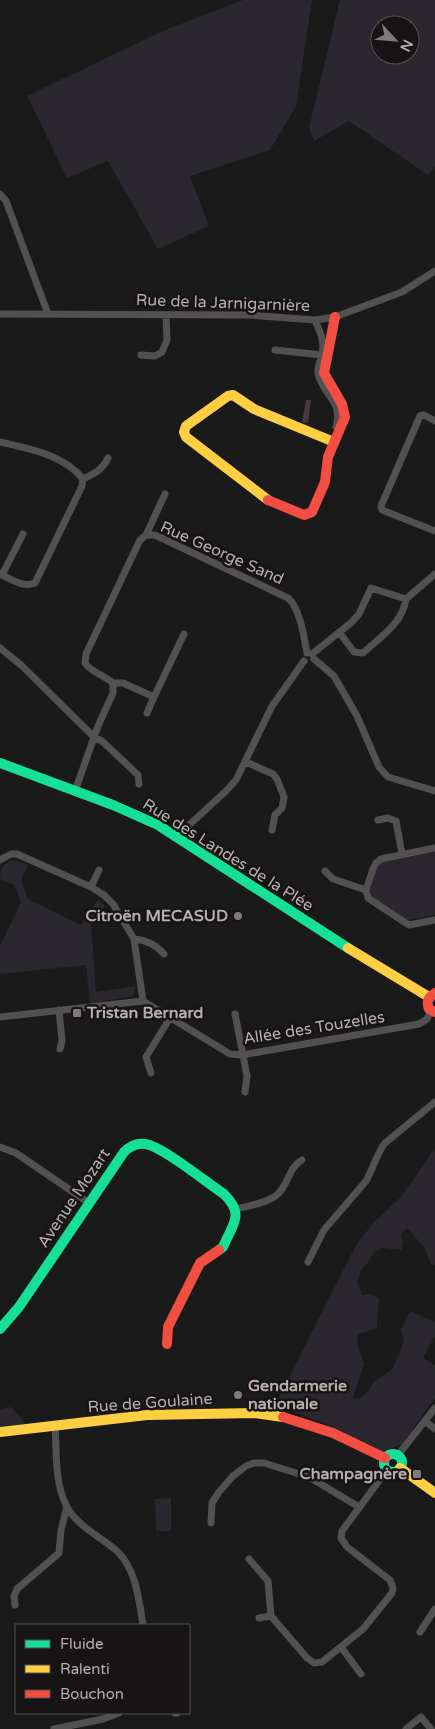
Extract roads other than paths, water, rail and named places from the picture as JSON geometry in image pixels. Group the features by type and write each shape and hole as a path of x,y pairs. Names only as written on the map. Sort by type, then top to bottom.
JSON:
{"street":[{"path":"0,194 6,201 48,314"},
{"name":"Rue de la Jarnigarnière","path":"0,314 248,315 315,320 335,318 402,292 435,271"},
{"path":"141,355 155,356 162,352 166,340 166,315"},
{"path":"334,442 254,409 233,395 228,396 186,426 184,432 186,437 265,500 304,515 312,512 325,482 328,457 343,422 344,410 324,374 335,318"},
{"path":"315,320 324,346 318,373 339,413 336,427 338,431"},
{"path":"275,350 322,355"},
{"path":"435,421 424,415 420,416 381,506 382,510 435,531"},
{"path":"0,442 51,455 78,473 83,479 82,486 34,583 30,585 25,585 1,574 22,534"},
{"path":"83,479 104,466 108,458"},
{"name":"Rue George Sand","path":"154,697 123,683 113,683 107,678 91,671 85,663 86,654 140,540 146,535 165,494"},
{"name":"Rue George Sand","path":"146,535 154,535 288,598 294,603 311,655"},
{"path":"339,632 354,652 363,653 396,623 406,599 435,574"},
{"path":"176,837 236,780 275,701 304,661 310,663 311,655 352,622 372,588 406,599"},
{"path":"146,713 184,634"},
{"path":"0,648 21,665 94,737 102,741 138,775 139,784"},
{"path":"311,655 334,676 358,716 379,767 388,776 435,791"},
{"path":"75,791 94,737 114,693 113,683"},
{"path":"246,762 273,774 284,797 282,808 275,815 272,830"},
{"name":"Rue des Landes de la Plée","path":"0,763 140,816 176,837 331,938 432,995"},
{"path":"378,820 388,818 396,822 402,854"},
{"path":"435,848 402,854 376,863 366,890 368,898 374,903 409,925 435,920"},
{"path":"0,860 11,854 17,854 104,895 113,904 134,939 143,1001 0,1017"},
{"path":"90,887 99,870"},
{"path":"325,871 333,879 366,890"},
{"path":"134,939 143,940 158,947 164,954"},
{"path":"432,995 427,1006 433,1012"},
{"name":"Allée des Touzelles","path":"143,1001 230,1054 242,1055 419,1024 433,1012"},
{"path":"58,1010 62,1041 60,1049"},
{"path":"235,1014 247,1076 245,1092"},
{"path":"151,1073 146,1057 170,1018"},
{"path":"308,1262 324,1230 366,1181 379,1151 385,1143 435,1102"},
{"name":"Avenue Mozart","path":"0,1329 19,1307 124,1152 132,1145 140,1143 150,1144 159,1149 224,1194 234,1203 236,1209"},
{"path":"0,1147 16,1153 89,1203"},
{"path":"167,1344 168,1327 200,1263 222,1247 234,1224 236,1209 276,1196 284,1186 294,1165 302,1160"},
{"path":"398,1455 435,1408"},
{"name":"Rue de Goulaine","path":"0,1432 147,1415 254,1413 276,1415 301,1422 333,1433 385,1458"},
{"path":"425,1421 435,1429"},
{"path":"55,1426 58,1485 67,1507 75,1519 124,1558 133,1575 140,1601 143,1624"},
{"path":"393,1454 398,1455 402,1460 400,1468 393,1472 387,1470 384,1463 385,1458 393,1454"},
{"path":"211,1523 212,1503 219,1492 233,1476 246,1466 254,1463 264,1463 309,1477 359,1507"},
{"path":"400,1468 435,1493"},
{"path":"249,1559 268,1581 272,1616 310,1661 322,1662 364,1628 392,1594 393,1588 390,1580 347,1547 341,1538 342,1531 387,1470"},
{"path":"15,1605 14,1596 17,1589 59,1553 61,1530 67,1507"},
{"path":"420,1632 435,1609"},
{"path":"259,1618 272,1616"},
{"path":"341,1647 361,1674"},
{"path":"54,1729 103,1719 116,1714"},
{"path":"406,1729 421,1717 431,1729"}],"place":[{"name":"Citroën MECASUD","path":"238,916"},
{"name":"Tristan Bernard","path":"77,1013"},
{"name":"Gendarmerie nationale","path":"238,1395"},
{"name":"Champagnère","path":"417,1474"}]}
